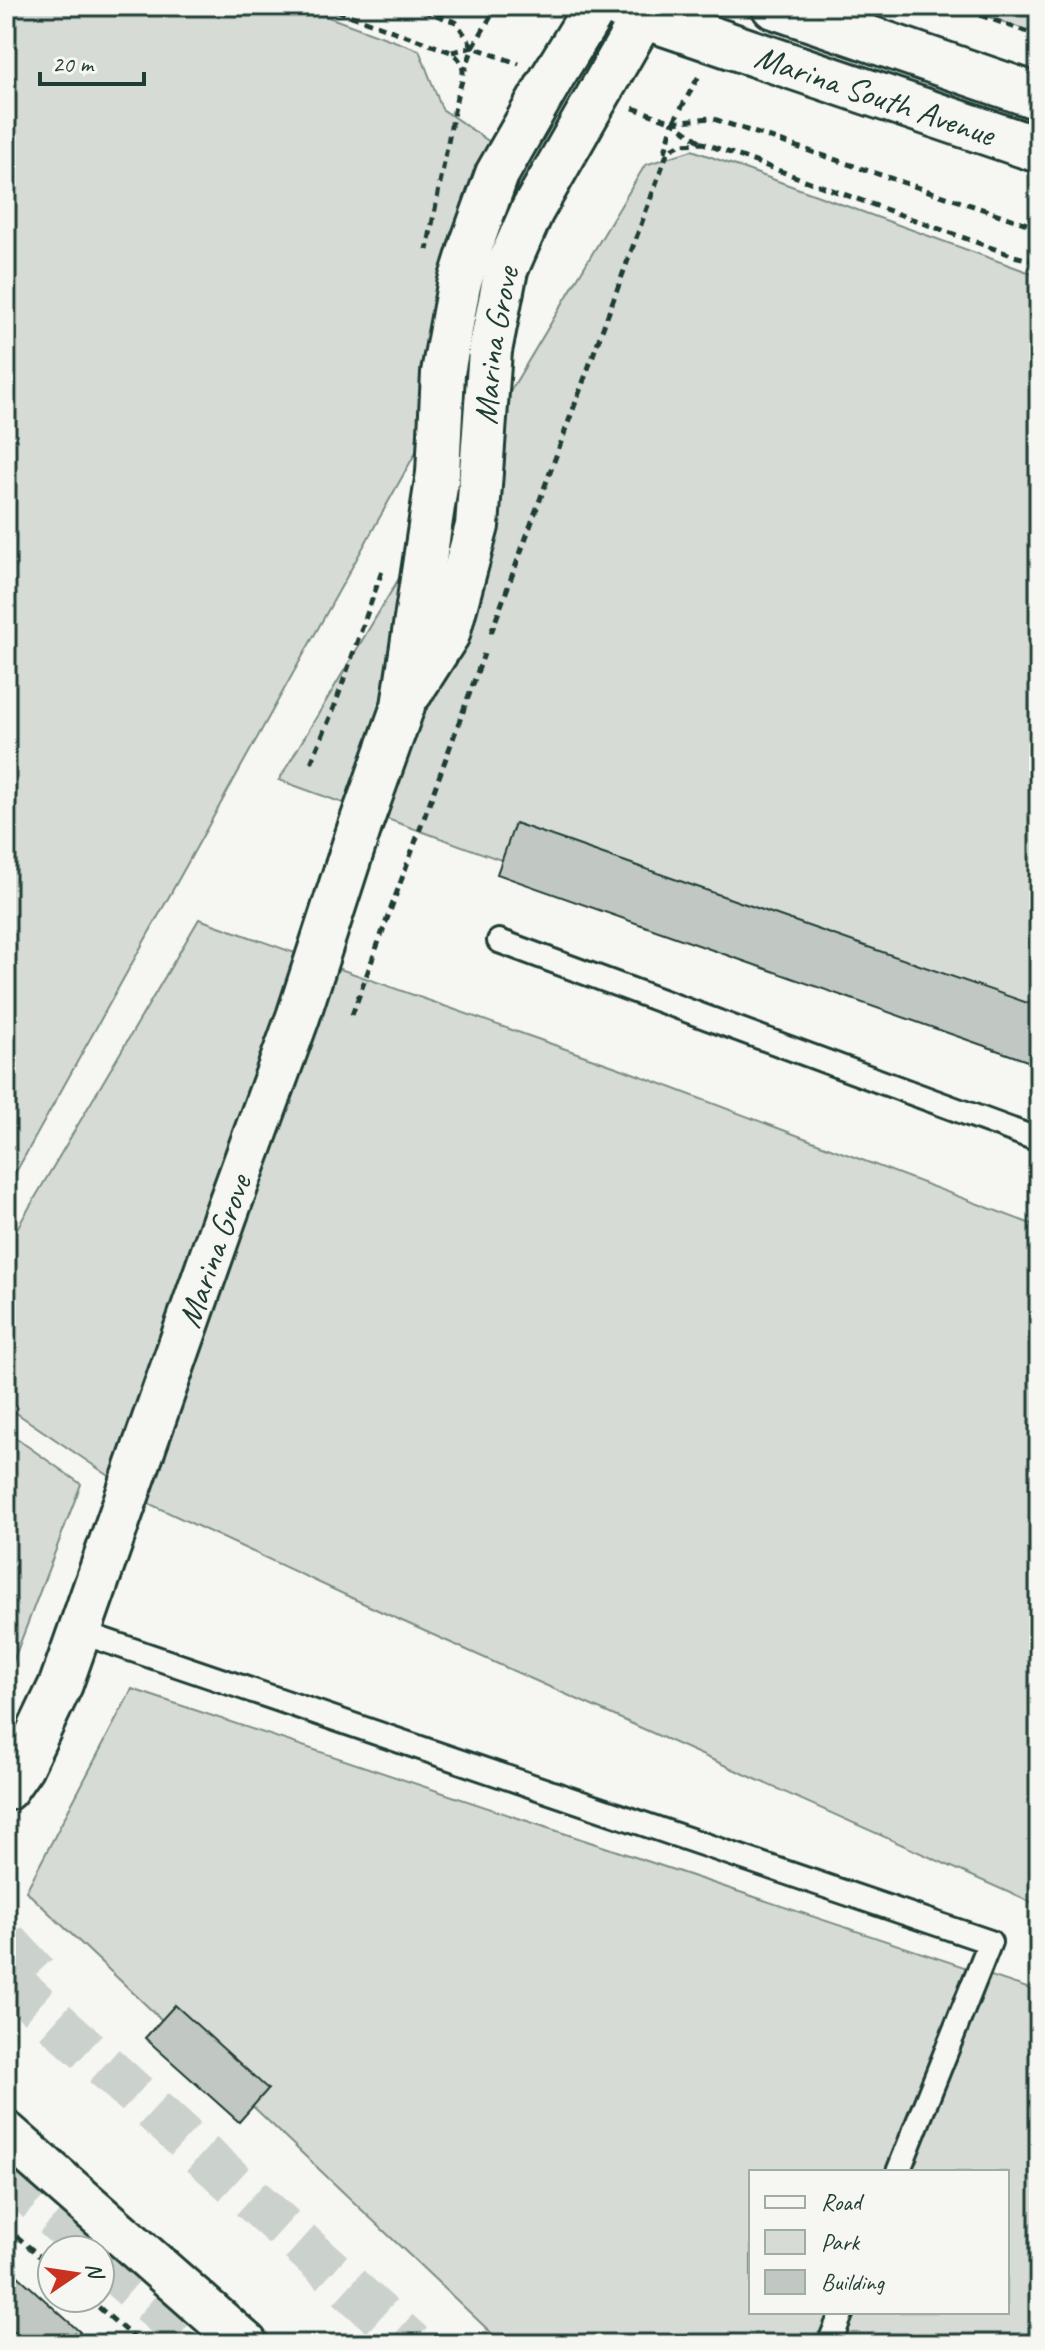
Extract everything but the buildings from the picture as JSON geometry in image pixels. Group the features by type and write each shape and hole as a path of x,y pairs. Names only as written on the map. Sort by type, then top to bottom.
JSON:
{"street":[{"name":"Marina Grove","path":"6,1789 22,1766 61,1684 298,1017 403,706 431,530 438,473 443,373 459,285 497,174 596,6"},
{"name":"Marina South Avenue","path":"774,6 1039,97"},
{"name":"Marina Grove","path":"403,706 448,634 477,526 490,351 506,270 532,211 637,9"},
{"name":"Marina South Avenue","path":"637,9 1039,150"},
{"path":"6,2133 246,2344"}],"lane":[{"path":"499,941 1039,1140"},
{"path":"80,1632 990,1942 899,2170"},
{"path":"829,2344 841,2314"}],"path":[{"path":"324,6 451,52 463,63 465,72"},
{"path":"410,6 456,22 473,47"},
{"path":"426,252 457,96 473,47 497,6"},
{"path":"954,6 1039,36"},
{"path":"451,52 473,47"},
{"path":"673,122 711,118 1039,228"},
{"path":"673,122 703,143 1014,256 1039,262"},
{"path":"352,1015 664,157 673,122"},
{"path":"664,157 681,144 703,143"},
{"path":"311,763 334,708 386,558"},
{"path":"6,2227 36,2253"},
{"path":"106,2314 141,2344"}],"green space":[{"path":"6,6 298,6 419,50 442,109 561,191 6,1190"},
{"path":"956,6 1039,6 1039,34"},
{"path":"692,150 1039,276 1039,1054 279,780 645,165"},
{"path":"199,919 622,1069 1039,1227 1039,1906 382,1612 152,1505 6,1406 6,1247"},
{"path":"6,1431 81,1484 6,1680"},
{"path":"132,1689 1039,1992 1039,2344 503,2344 26,1891"}],"tunnel":[{"path":"6,1942 51,1990"},
{"path":"6,1977 412,2344"},
{"path":"6,2172 73,2234"},
{"path":"116,2273 198,2344"}]}
